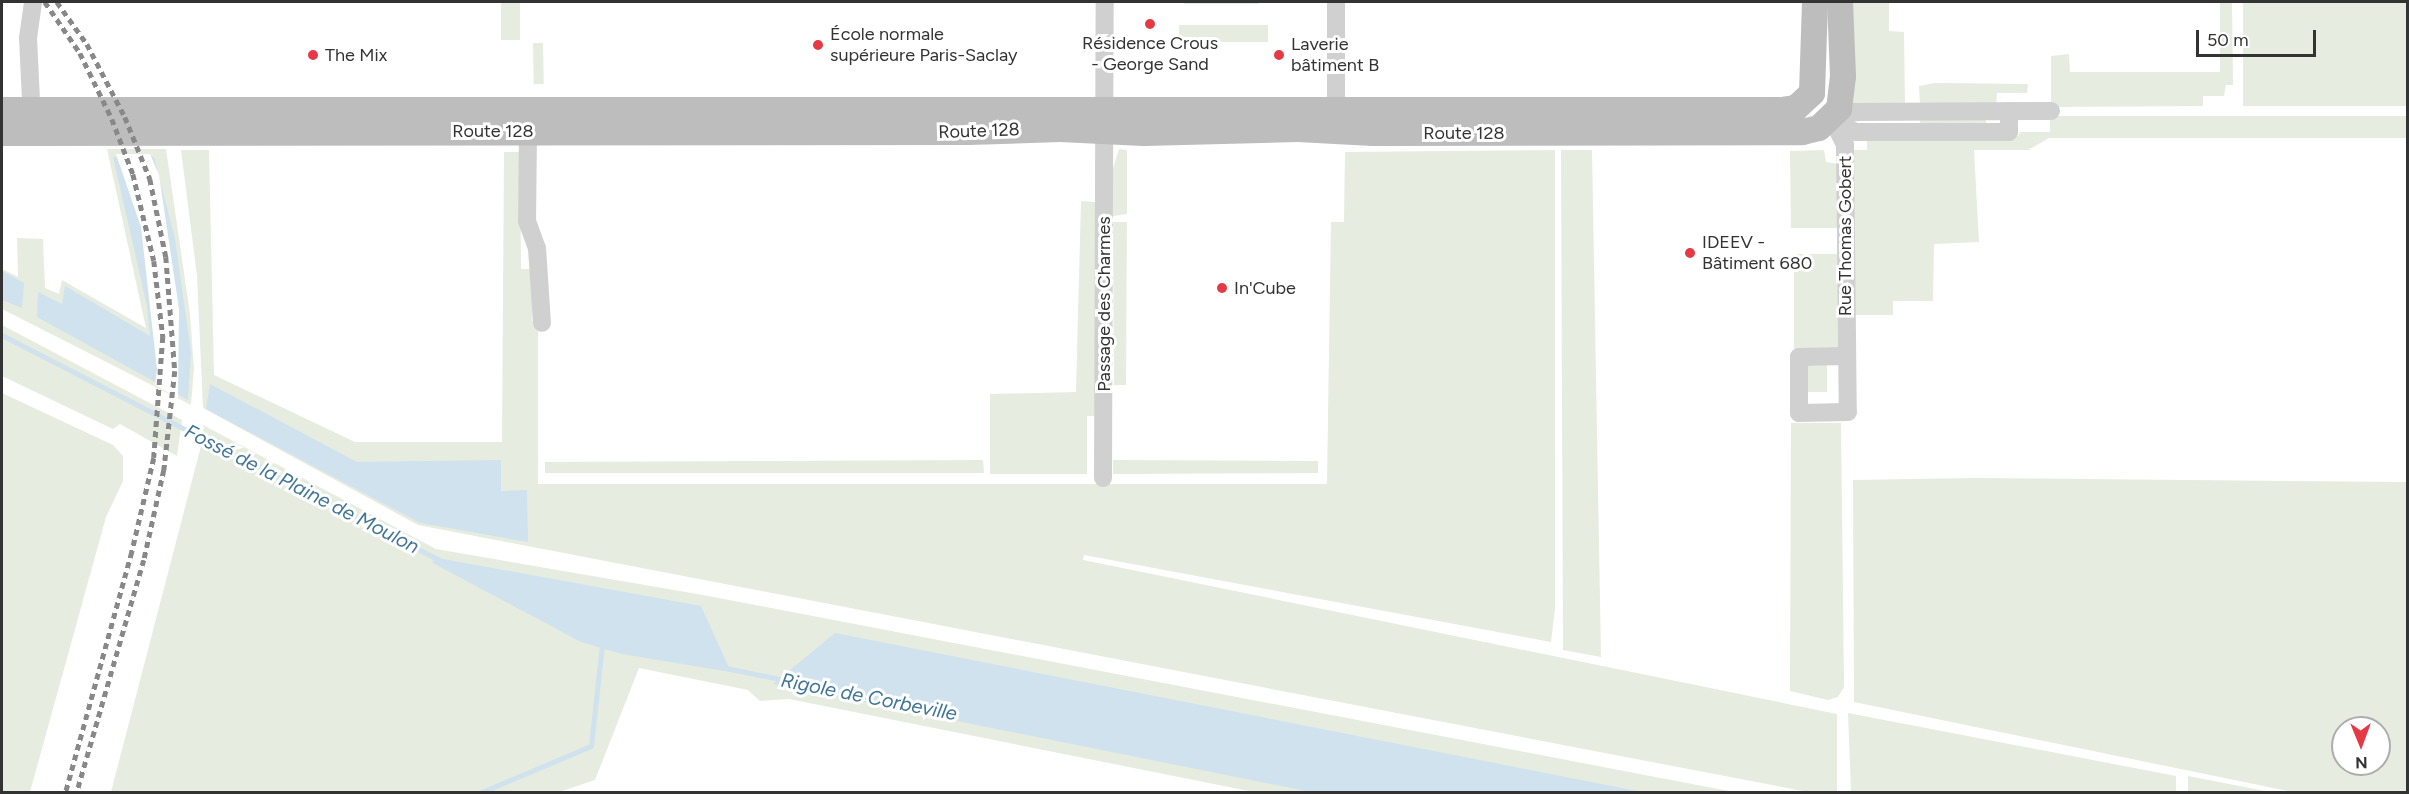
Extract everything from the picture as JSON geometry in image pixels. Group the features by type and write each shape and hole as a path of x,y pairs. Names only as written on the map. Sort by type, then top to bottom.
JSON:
{"main road":[{"name":"Route 128","path":"1336,121 1797,108 1806,101 1815,82 1815,2"},
{"path":"1832,119 1839,109 1843,91 1840,2"},
{"name":"Route 128","path":"2,110 32,122 528,130 1104,120"},
{"name":"Route 128","path":"2,133 32,122 1104,120 1336,121 1772,133 1819,128 1832,119"}],"street":[{"path":"32,122 28,38 33,2"},
{"name":"Passage des Charmes","path":"1103,478 1105,2"},
{"path":"1336,2 1336,121"},
{"path":"1911,111 1911,132"},
{"path":"1832,119 1855,132 2009,132 2009,111"},
{"path":"1832,119 1854,112 2051,111"},
{"name":"Rue Thomas Gobert","path":"1832,119 1845,145 1846,356"},
{"path":"528,130 527,222 537,248 542,323"}],"shaded area":[{"path":"501,2 520,2 520,40 501,40"},
{"path":"1184,2 1259,2 1259,4 1184,4"},
{"path":"1845,2 1889,2 1889,31 1904,32 1905,106 1851,106"},
{"path":"2243,2 2407,2 2407,106 2243,106"},
{"path":"2220,3 2232,3 2233,85 2226,85 2224,96 2203,96 2203,106 2051,107 2051,56 2069,54 2070,72 2220,72"},
{"path":"1179,25 1268,25 1268,42 1179,42"},
{"path":"533,43 543,43 544,84 534,84"},
{"path":"1935,83 2028,84 2027,93 1997,93 1996,106 1920,105 1919,86"},
{"path":"1920,115 1986,115 1986,129 1920,129"},
{"path":"2050,116 2407,116 2407,138 2049,138 2028,150 1974,150 1979,242 1934,244 1933,301 1893,301 1893,315 1852,315 1852,150 1867,150 1867,137 2018,136 2020,132 2050,132"},
{"path":"107,149 166,149 190,314 194,369 191,405 2,309 2,269 18,277 17,238 43,239 45,288 59,294 62,280 146,328"},
{"path":"1119,149 1127,150 1127,214 1113,216 1112,172"},
{"path":"181,150 209,150 214,375 355,442 502,442 504,152 520,152 521,269 532,269 532,321 538,322 538,484 1327,484 1331,222 1344,222 1345,152 1555,150 1555,608 1551,642 1084,555 1083,560 1837,714 1837,792 1808,792 418,525 203,408 197,276"},
{"path":"1561,150 1592,150 1601,657 1563,650"},
{"path":"1824,150 1826,162 1838,164 1838,228 1791,228 1790,151"},
{"path":"1081,201 1095,202 1095,416 1087,416 1087,474 990,474 990,394 1076,392"},
{"path":"1113,222 1127,222 1126,385 1114,385"},
{"path":"1794,254 1841,254 1841,352 1794,352"},
{"path":"2,325 182,420 177,456 120,424 113,429 2,376"},
{"path":"1806,364 1827,364 1827,392 1806,392"},
{"path":"2,393 113,445 123,456 123,481 106,517 30,792 2,792"},
{"path":"1791,423 1841,423 1844,687 1838,697 1828,700 1790,691"},
{"path":"203,425 436,549 703,595 1734,792 1254,792 789,699 760,701 748,690 639,668 595,780 559,792 111,792 201,446"},
{"path":"983,460 984,473 545,473 545,462"},
{"path":"1113,460 1318,461 1318,473 1113,474"},
{"path":"1976,478 2407,482 2407,792 2293,792 1854,702 1853,480"},
{"path":"1848,713 2176,776 2176,792 1851,792"},
{"path":"2188,776 2270,792 2188,792"}],"water":[{"path":"113,157 154,157 175,239 191,352 188,400 37,317 38,292 62,304 65,286 150,336 147,306"},
{"path":"2,271 24,283 22,308 2,300"},
{"path":"210,384 357,462 501,460 501,491 527,490 528,542 420,523 206,409"},
{"path":"443,559 701,606 731,672 622,654 581,642 431,562"},
{"path":"835,633 1642,792 1311,792 773,684"}],"pier":[{"path":"116,154 150,154 159,175 179,309 178,398 155,385 157,369 141,227"}],"waterway":[{"name":"Fossé de la Plaine de Moulon","path":"2,335 443,562"},
{"name":"Rigole de Corbeville","path":"482,792 591,746 602,644"},
{"name":"Rigole de Corbeville","path":"726,668 785,680"}],"railway":[{"path":"45,2 80,53 112,119 133,174 154,261 163,337 154,458 132,552 66,792"},
{"path":"57,2 87,44 125,117 150,179 166,257 175,371 164,470 144,560 77,792"}],"place":[{"name":"Résidence Crous - George Sand","path":"1150,24"},
{"name":"École normale supérieure Paris-Saclay","path":"818,45"},
{"name":"The Mix","path":"313,55"},
{"name":"Laverie bâtiment B","path":"1279,55"},
{"name":"IDEEV - Bâtiment 680","path":"1690,253"},
{"name":"In'Cube","path":"1222,288"}]}
